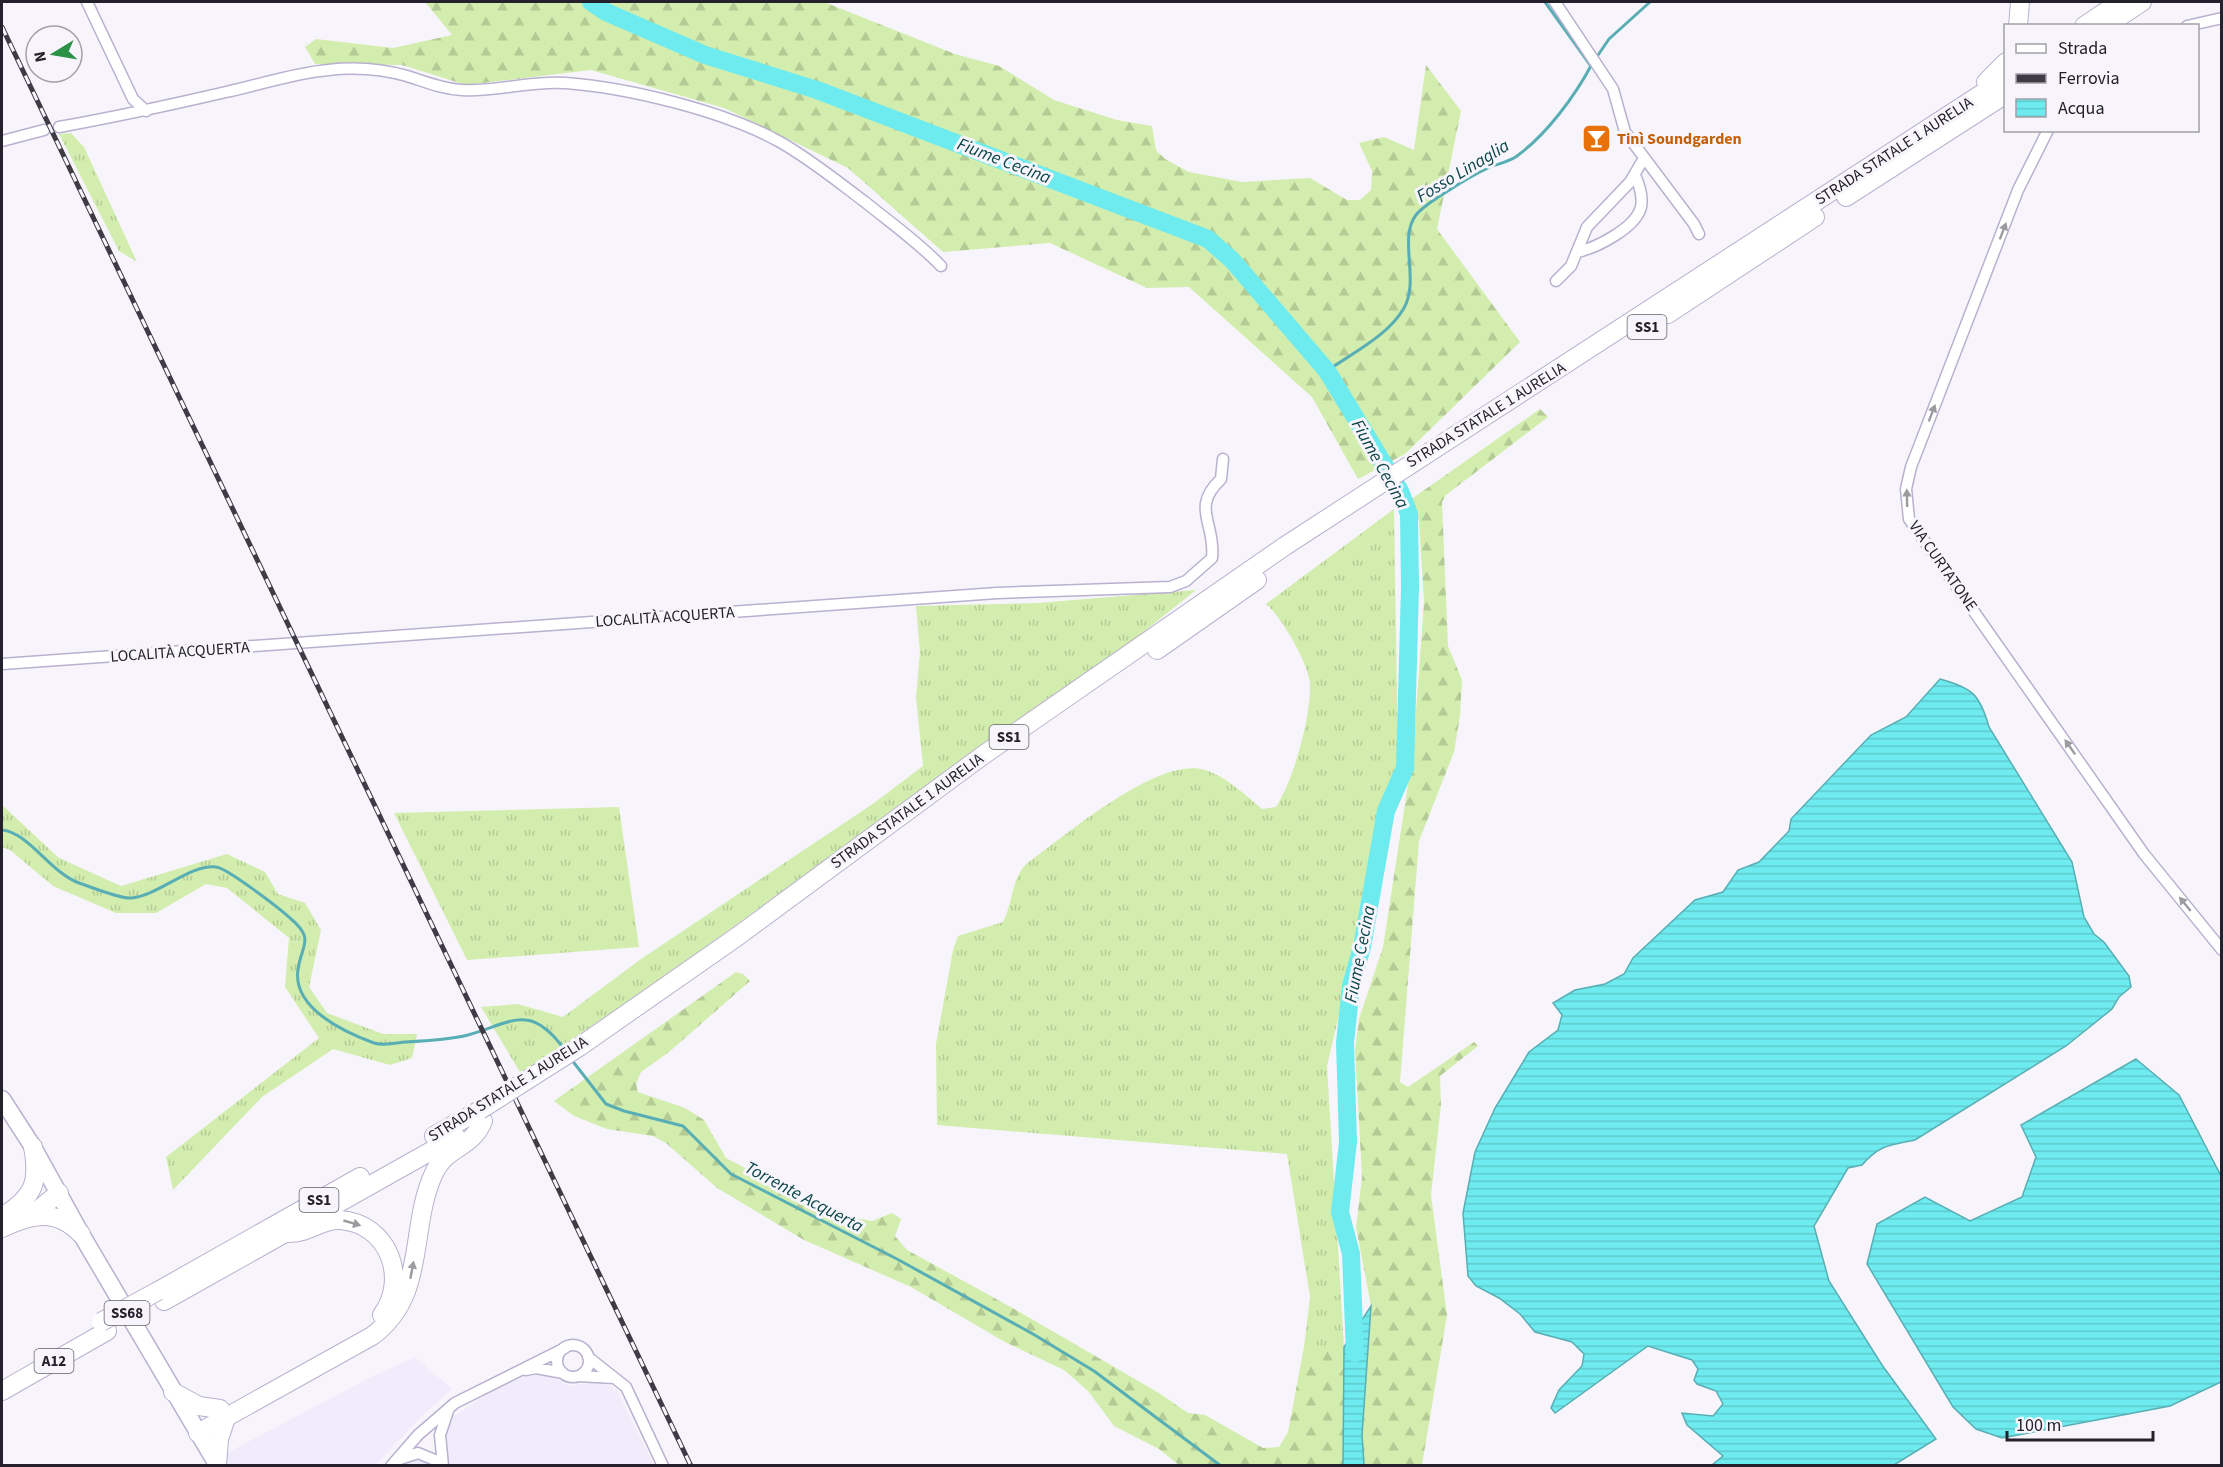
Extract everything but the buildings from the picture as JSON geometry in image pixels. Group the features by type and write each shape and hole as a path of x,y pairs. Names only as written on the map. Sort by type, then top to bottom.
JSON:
{"highway":[{"path":"2018,24 2020,2"},
{"path":"2087,24 2120,2"},
{"path":"2109,24 2142,2"},
{"path":"1957,111 1960,99 1993,76 2004,64"},
{"name":"STRADA STATALE 1 AURELIA","path":"1455,442 1600,344 2004,79"},
{"name":"STRADA STATALE 1 AURELIA","path":"161,1296 286,1233 484,1117 583,1052 712,962 1288,551 1455,442 2004,95"},
{"path":"195,1429 372,1336 392,1320 407,1292 420,1221 434,1172 449,1153 475,1138 484,1117"},
{"name":"STRADA STATALE 1 AURELIA","path":"2,1377 104,1327 484,1117"},
{"path":"2,1228 26,1209 38,1174 33,1147"},
{"path":"2,1217 26,1209 59,1193"},
{"path":"26,1209 60,1217 81,1234"},
{"name":"SS1","path":"223,1414 367,1329 383,1314 392,1296 395,1276 391,1257 381,1240 362,1226 333,1220 303,1234 286,1233"},
{"name":"STRADA STATALE 1 AURELIA","path":"2,1391 104,1327"},
{"path":"173,1392 199,1406 223,1414"},
{"path":"217,1465 223,1414"}],"main road":[{"name":"SS68","path":"2,1099 33,1147 81,1234 217,1465"}],"street":[{"path":"87,2 133,99 146,111"},
{"path":"1554,2 1613,89 1625,132 1694,224 1699,234"},
{"path":"2196,24 2222,18"},
{"path":"58,127 146,111 309,73 343,68 405,75 440,87 459,90 503,90 537,83 599,86 669,102 743,124 779,141 809,160 911,238 941,266"},
{"path":"2,141 44,130"},
{"name":"VIA CURTATONE","path":"2047,132 2018,190 1911,467 1906,504 1909,519 2144,854 2222,950"},
{"path":"1556,281 1567,273 1587,227 1635,175 1644,158"},
{"path":"1577,252 1606,242 1636,216 1642,205 1635,175"},
{"name":"LOCALITÀ ACQUERTA","path":"2,664 997,593 1170,587 1186,581 1212,558 1214,541 1204,504 1209,491 1221,478 1222,459"},
{"path":"563,1373 558,1358 565,1348"},
{"path":"392,1464 449,1408 473,1393 565,1348 581,1348 588,1357 626,1387 663,1466"},
{"path":"578,1376 587,1369 588,1357"},
{"path":"516,1371 536,1368 563,1373 570,1377 615,1378"},
{"path":"392,1464 418,1454 442,1464 440,1435 449,1408"}],"shaded area":[{"path":"415,1357 452,1389 421,1417 376,1465 228,1465 225,1454 369,1378"},
{"path":"545,1372 569,1386 602,1381 617,1390 654,1465 401,1466 416,1457 435,1463 451,1418 490,1392 530,1374"}],"green space":[{"path":"425,2 824,2 955,54 999,66 1054,100 1117,120 1152,126 1156,150 1165,159 1189,172 1242,182 1310,178 1347,200 1360,200 1371,190 1372,171 1359,143 1384,137 1414,150 1426,65 1461,111 1437,229 1520,342 1405,454 1358,479 1312,397 1189,287 1147,288 1050,243 943,252 848,168 724,108 591,70 466,85 402,65 315,64 305,47 316,39 393,48 452,35"},
{"path":"71,133 84,147 137,262 119,251 59,134"},
{"path":"1540,409 1548,417 1446,495 1442,502 1448,646 1462,680 1460,716 1454,752 1419,841 1400,1082 1408,1087 1474,1042 1478,1046 1440,1076 1441,1105 1431,1195 1447,1315 1422,1465 1364,1466 1362,1435 1371,1306 1356,1227 1362,1177 1355,1050 1359,1019 1383,947 1413,752 1424,602 1419,521 1410,500"},
{"path":"1394,509 1398,764 1327,1066 1344,1347 1304,1347 1310,1297 1287,1154 937,1125 936,1044 953,950 958,936 1003,922 1021,870 1087,818 1138,786 1163,775 1185,769 1205,770 1221,777 1262,809 1276,807 1289,781 1300,747 1308,713 1310,684 1305,665 1293,641 1266,604"},
{"path":"1196,590 1126,646 1031,711 671,972 521,1074 481,1007 518,1004 563,1017 641,959 874,803 923,766 916,697 920,652 916,606 1037,603"},
{"path":"2,805 59,858 121,886 227,854 265,872 278,894 305,903 321,930 309,987 327,1013 383,1034 417,1034 412,1058 390,1065 333,1049 262,1097 173,1190 166,1157 319,1038 285,987 289,938 227,888 206,884 156,913 116,913 53,886 10,850 2,847"},
{"path":"619,807 639,947 467,960 394,813"},
{"path":"736,972 743,974 750,981 669,1052 641,1072 636,1084 638,1092 685,1108 704,1120 726,1158 831,1213 872,1221 892,1213 901,1219 895,1236 907,1250 1159,1393 1188,1413 1205,1415 1263,1448 1279,1447 1288,1432 1304,1347 1344,1347 1343,1465 1179,1465 1159,1449 1114,1426 1088,1391 1064,1370 1003,1341 911,1287 804,1240 717,1188 666,1143 653,1136 607,1129 574,1116 554,1101"}],"water":[{"path":"1940,679 1968,690 1978,700 1989,727 2072,862 2084,917 2094,934 2104,942 2129,976 2131,987 2119,997 2112,1009 2066,1046 1915,1140 1886,1147 1874,1153 1862,1165 1848,1168 1814,1226 1829,1281 1882,1365 1936,1439 1894,1465 1712,1465 1723,1456 1687,1425 1682,1413 1713,1416 1723,1404 1716,1391 1697,1384 1694,1380 1698,1369 1692,1360 1648,1346 1555,1413 1551,1408 1559,1390 1582,1366 1584,1354 1572,1342 1535,1332 1520,1314 1499,1298 1476,1286 1468,1276 1463,1213 1475,1152 1495,1108 1529,1052 1558,1030 1562,1015 1553,1003 1575,990 1605,984 1624,974 1633,958 1695,900 1723,892 1738,870 1759,862 1789,831 1791,819 1871,735 1906,717"},
{"path":"2136,1059 2179,1095 2221,1176 2221,1382 2170,1406 2002,1438 1976,1429 1953,1407 1867,1264 1877,1224 1925,1197 1970,1221 2022,1197 2036,1157 2021,1125"},
{"path":"1371,1306 1362,1435 1364,1465 1343,1465 1344,1347"}],"waterway":[{"name":"Fiume Cecina","path":"591,2 606,12 705,55 817,90 1208,239 1232,260 1327,371 1400,491 1409,514 1410,587 1405,768 1386,811 1362,947 1351,986 1345,1043 1348,1142 1340,1212 1351,1254 1355,1353"},
{"path":"1545,2 1591,66"},
{"name":"Fosso Linaglia","path":"1596,58 1609,39 1650,2"},
{"name":"Fosso Linaglia","path":"1327,371 1389,327 1404,308 1410,285 1409,235 1416,215 1461,183 1488,168 1514,158 1528,147 1559,114 1592,64"},
{"name":"Torrente Acquerta","path":"2,830 12,832 21,838 69,878 120,897 141,896 206,867 216,867 231,874 275,906 302,931 305,942 298,969 298,983 312,1007 335,1025 374,1043 453,1038 519,1020 541,1025 564,1049"},
{"name":"Torrente Acquerta","path":"571,1059 606,1104 683,1126 731,1174 897,1259 1033,1334 1094,1371 1221,1466"}],"railway":[{"path":"2,27 691,1466"}],"place":[{"name":"Tinì Soundgarden","path":"1596,139"}]}
